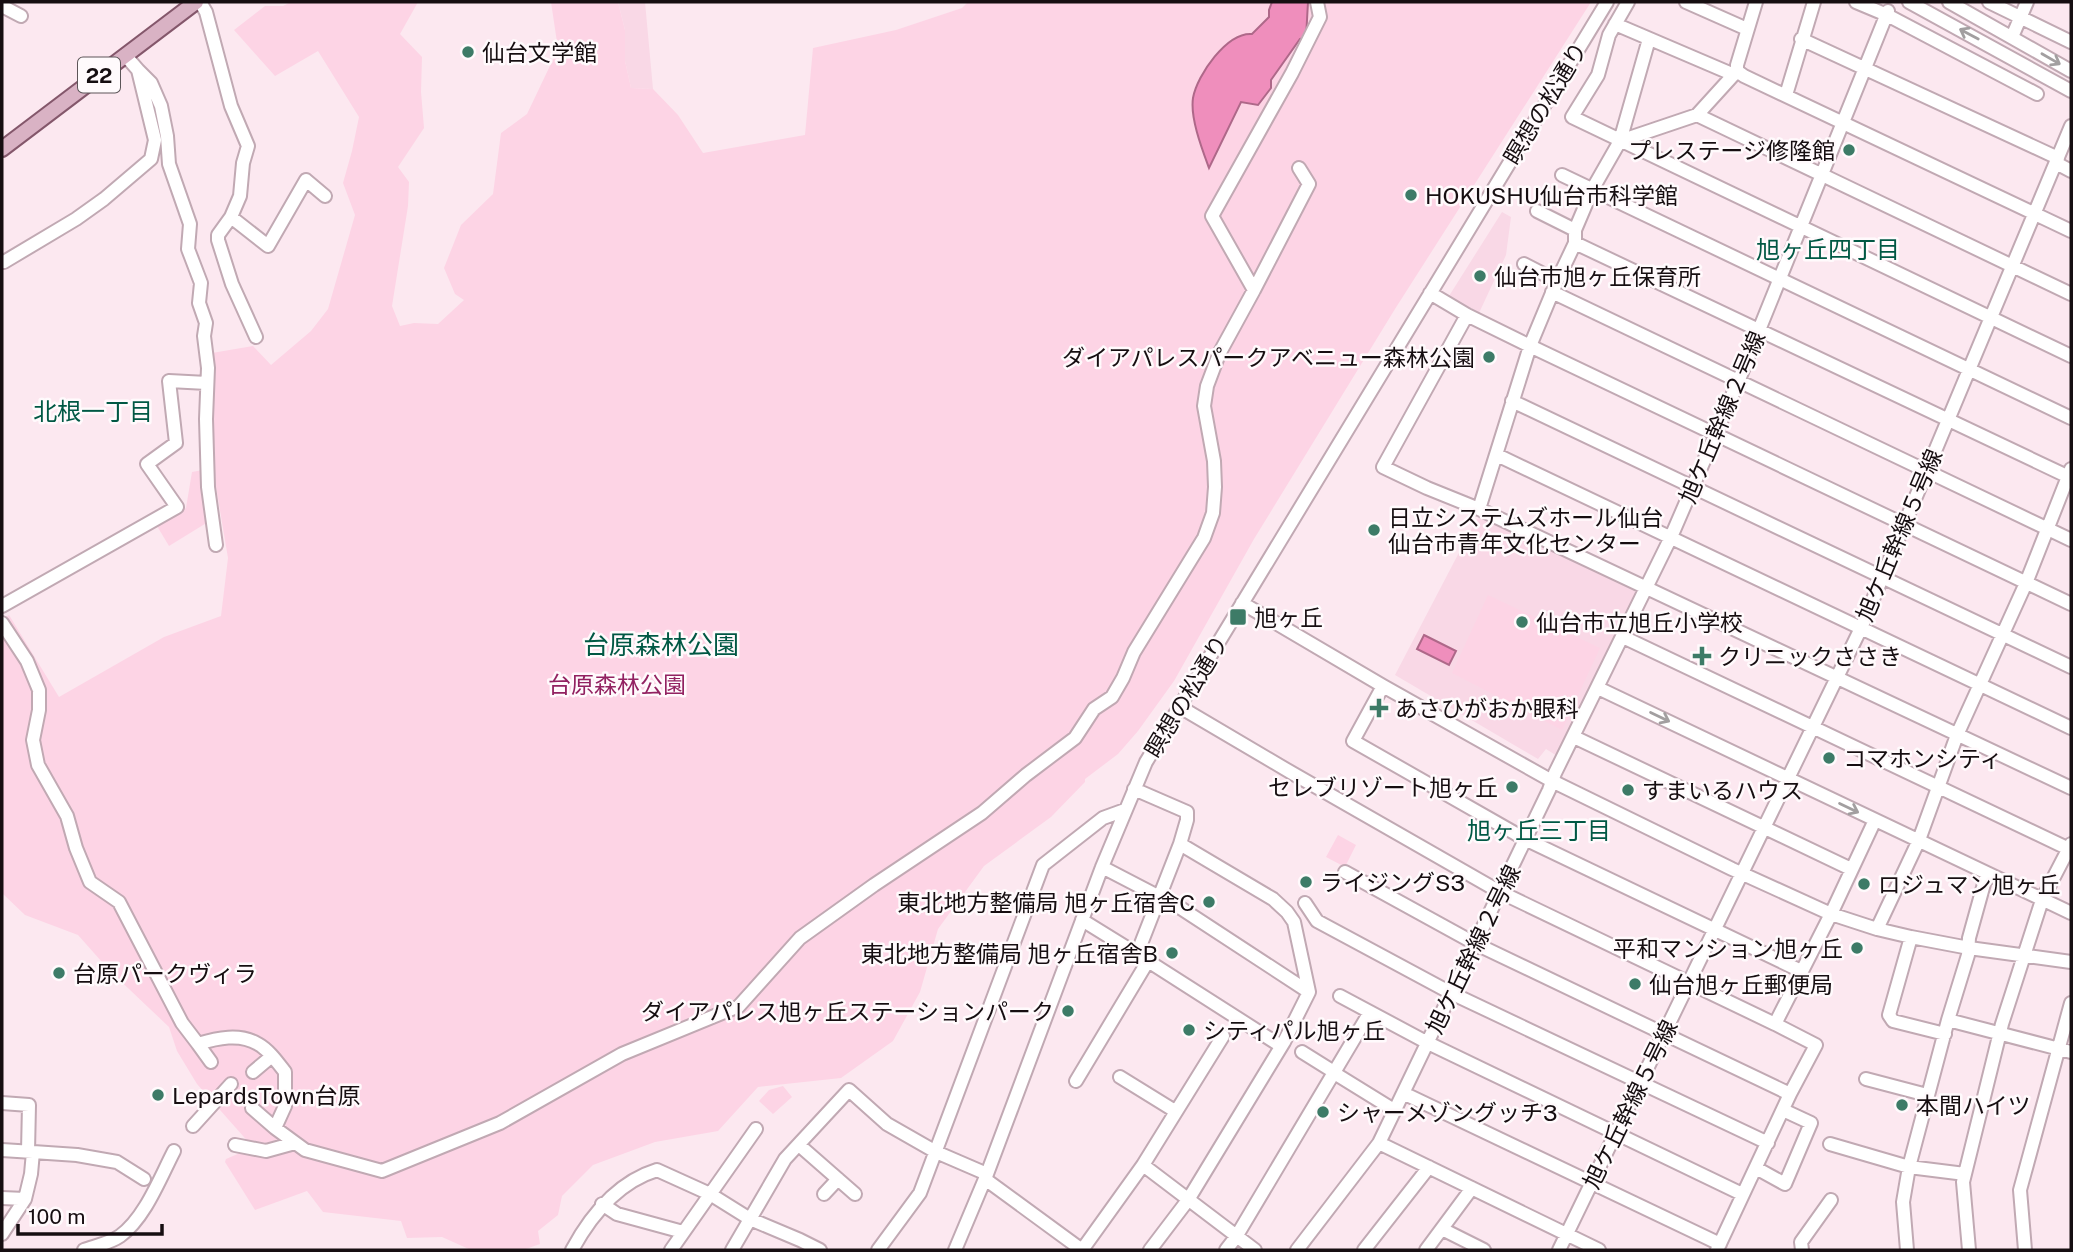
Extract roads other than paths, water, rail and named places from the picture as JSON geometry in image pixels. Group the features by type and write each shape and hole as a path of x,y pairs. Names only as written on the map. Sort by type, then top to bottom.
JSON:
{"main road":[{"name":"22","path":"2,149 198,2"}],"street":[{"path":"198,2 206,12 232,106 248,146 240,196 218,240 232,284 256,337"},
{"path":"1254,290 1212,216 1320,18 1317,2"},
{"name":"瞑想の松通り","path":"955,1250 986,1177 1102,867 1146,762 1607,2"},
{"path":"1628,2 1609,35 1598,75 1572,117 2071,356"},
{"path":"1686,2 1747,29"},
{"path":"1620,141 1697,115 1734,73 1756,2"},
{"path":"1786,95 1814,2"},
{"path":"1856,2 1887,13 2037,94"},
{"path":"1909,2 2071,90"},
{"path":"1949,2 2071,71"},
{"path":"1989,2 2071,42"},
{"path":"2012,37 2026,2"},
{"path":"2,6 21,16"},
{"name":"旭ケ丘幹線２号線","path":"1297,1250 1379,1143 1552,781 1647,590 1738,382 1887,13"},
{"path":"1615,24 1786,95 2071,231"},
{"path":"1479,509 1530,346 1592,190 1620,141 1649,38"},
{"path":"1801,39 2057,161 2071,171"},
{"path":"1989,68 1998,49"},
{"path":"125,55 151,83 161,106 169,164 190,224 188,249 200,279 199,303 206,323 204,336 208,368 208,487 216,545"},
{"path":"4,261 76,219 151,159 155,140 138,70"},
{"path":"1697,115 2071,294"},
{"name":"旭ケ丘幹線５号線","path":"1559,1250 1861,628 2071,126"},
{"path":"252,1108 305,1150 382,1171 500,1123 622,1054 739,1006 800,937 982,813 1075,738 1094,709 1112,697 1206,539 1213,513 1215,487 1214,461 1204,406 1206,386 1219,354 1309,184 1299,168"},
{"path":"1562,175 2071,418"},
{"path":"231,218 268,246 306,180 325,196"},
{"path":"1537,211 1575,237 1758,331 1947,421 2070,475 2026,583 1957,735 1919,840 1877,929"},
{"path":"1524,264 1554,286 1738,382 2071,540"},
{"path":"1430,293 1467,315 1530,346 2071,604"},
{"path":"1467,315 1383,467 1479,509 2071,788"},
{"path":"2,606 177,507 147,464 176,443 169,381 207,383"},
{"path":"1512,401 2071,667"},
{"path":"1497,454 2071,728"},
{"path":"1242,603 1382,686 1552,781 1742,874 1831,914 1911,937 2071,962"},
{"path":"2,623 27,661 39,690 39,710 33,740 38,765 67,816 90,882 119,902 182,1023 211,1062"},
{"path":"1623,637 1937,787 2070,847 2042,900 2000,1034 1963,1182 1969,1250"},
{"path":"1382,686 1353,741 1525,839 1801,971"},
{"path":"1598,688 2071,912"},
{"path":"1181,707 1500,892 1816,1045 1718,1247 1403,1093"},
{"path":"1574,737 1851,869"},
{"path":"1076,1081 1143,957 1159,897 1187,820 1187,811 1134,789"},
{"path":"878,1250 920,1193 1043,865 1103,818 1125,810"},
{"path":"1775,1024 1875,820"},
{"path":"1150,1250 1188,1200 1281,1046 1309,992 1294,922 1287,912 1273,899 1180,845"},
{"path":"1102,867 1179,907 1309,992"},
{"path":"1345,872 1476,944 1790,1094"},
{"path":"1908,1250 1903,1202 1909,1167 1987,873"},
{"path":"1305,903 1317,921 1451,993 1768,1143"},
{"path":"1082,920 1281,1046"},
{"path":"1911,937 1889,1014 1893,1021 1945,1034"},
{"path":"1340,996 1428,1044 1742,1194"},
{"path":"2025,1250 2020,1190 2071,1003"},
{"path":"1226,1250 1336,1074 1370,1013"},
{"path":"1948,1020 2071,1052"},
{"path":"732,1250 785,1159 849,1090 887,1124 986,1177 1082,1250 1143,1165 1223,1036"},
{"path":"198,1044 219,1038 242,1038 259,1044 272,1056 285,1072 286,1089 285,1106 275,1128"},
{"path":"1302,1052 1394,1110"},
{"path":"253,1072 272,1056"},
{"path":"1120,1077 1175,1111"},
{"path":"1866,1079 1927,1095"},
{"path":"193,1126 230,1084"},
{"path":"2,1103 29,1105 31,1174 25,1199 2,1234"},
{"path":"1756,1168 1785,1184 1811,1123 1783,1110"},
{"path":"671,1250 756,1129"},
{"path":"235,1145 266,1151 295,1143"},
{"path":"1379,1143 1600,1250"},
{"path":"1830,1144 1909,1167 1965,1174"},
{"path":"799,1145 855,1194"},
{"path":"2,1150 76,1155 117,1162 144,1179"},
{"path":"84,1250 119,1237 130,1227 148,1202 174,1151"},
{"path":"1143,1165 1255,1250"},
{"path":"1364,1250 1429,1167"},
{"path":"589,1250 574,1248 602,1204 639,1176 657,1170 710,1194 750,1219 820,1250"},
{"path":"824,1194 838,1179"},
{"path":"1426,1250 1472,1188"},
{"path":"2,1198 25,1199"},
{"path":"1802,1250 1801,1242 1831,1200"},
{"path":"602,1204 617,1214 683,1232"},
{"path":"1442,1229 1485,1250"}],"place":[{"name":"仙台文学館","path":"468,52"},
{"name":"プレステージ修隆館","path":"1849,150"},
{"name":"HOKUSHU仙台市科学館","path":"1411,195"},
{"name":"仙台市旭ヶ丘保育所","path":"1480,276"},
{"name":"ダイアパレスパークアベニュー森林公園","path":"1489,357"},
{"name":"日立システムズホール仙台 仙台市青年文化センター","path":"1374,530"},
{"name":"旭ヶ丘","path":"1238,617"},
{"name":"仙台市立旭丘小学校","path":"1522,622"},
{"name":"クリニックささき","path":"1702,656"},
{"name":"あさひがおか眼科","path":"1379,708"},
{"name":"コマホンシティ","path":"1829,758"},
{"name":"セレブリゾート旭ヶ丘","path":"1512,787"},
{"name":"すまいるハウス","path":"1628,790"},
{"name":"ライジングS3","path":"1306,882"},
{"name":"ロジュマン旭ヶ丘","path":"1864,884"},
{"name":"東北地方整備局 旭ヶ丘宿舎C","path":"1209,902"},
{"name":"平和マンション旭ヶ丘","path":"1857,948"},
{"name":"東北地方整備局 旭ヶ丘宿舎B","path":"1172,953"},
{"name":"台原パークヴィラ","path":"59,973"},
{"name":"仙台旭ヶ丘郵便局","path":"1635,984"},
{"name":"ダイアパレス旭ヶ丘ステーションパーク","path":"1068,1011"},
{"name":"シティパル旭ヶ丘","path":"1189,1030"},
{"name":"LepardsTown台原","path":"158,1095"},
{"name":"本間ハイツ","path":"1902,1105"},
{"name":"シャーメゾングッチ3","path":"1323,1112"}],"district":[{"name":"旭ヶ丘四丁目","path":"1828,249"},
{"name":"北根一丁目","path":"93,411"},
{"name":"台原森林公園","path":"661,644"},
{"name":"旭ヶ丘三丁目","path":"1539,830"}]}
